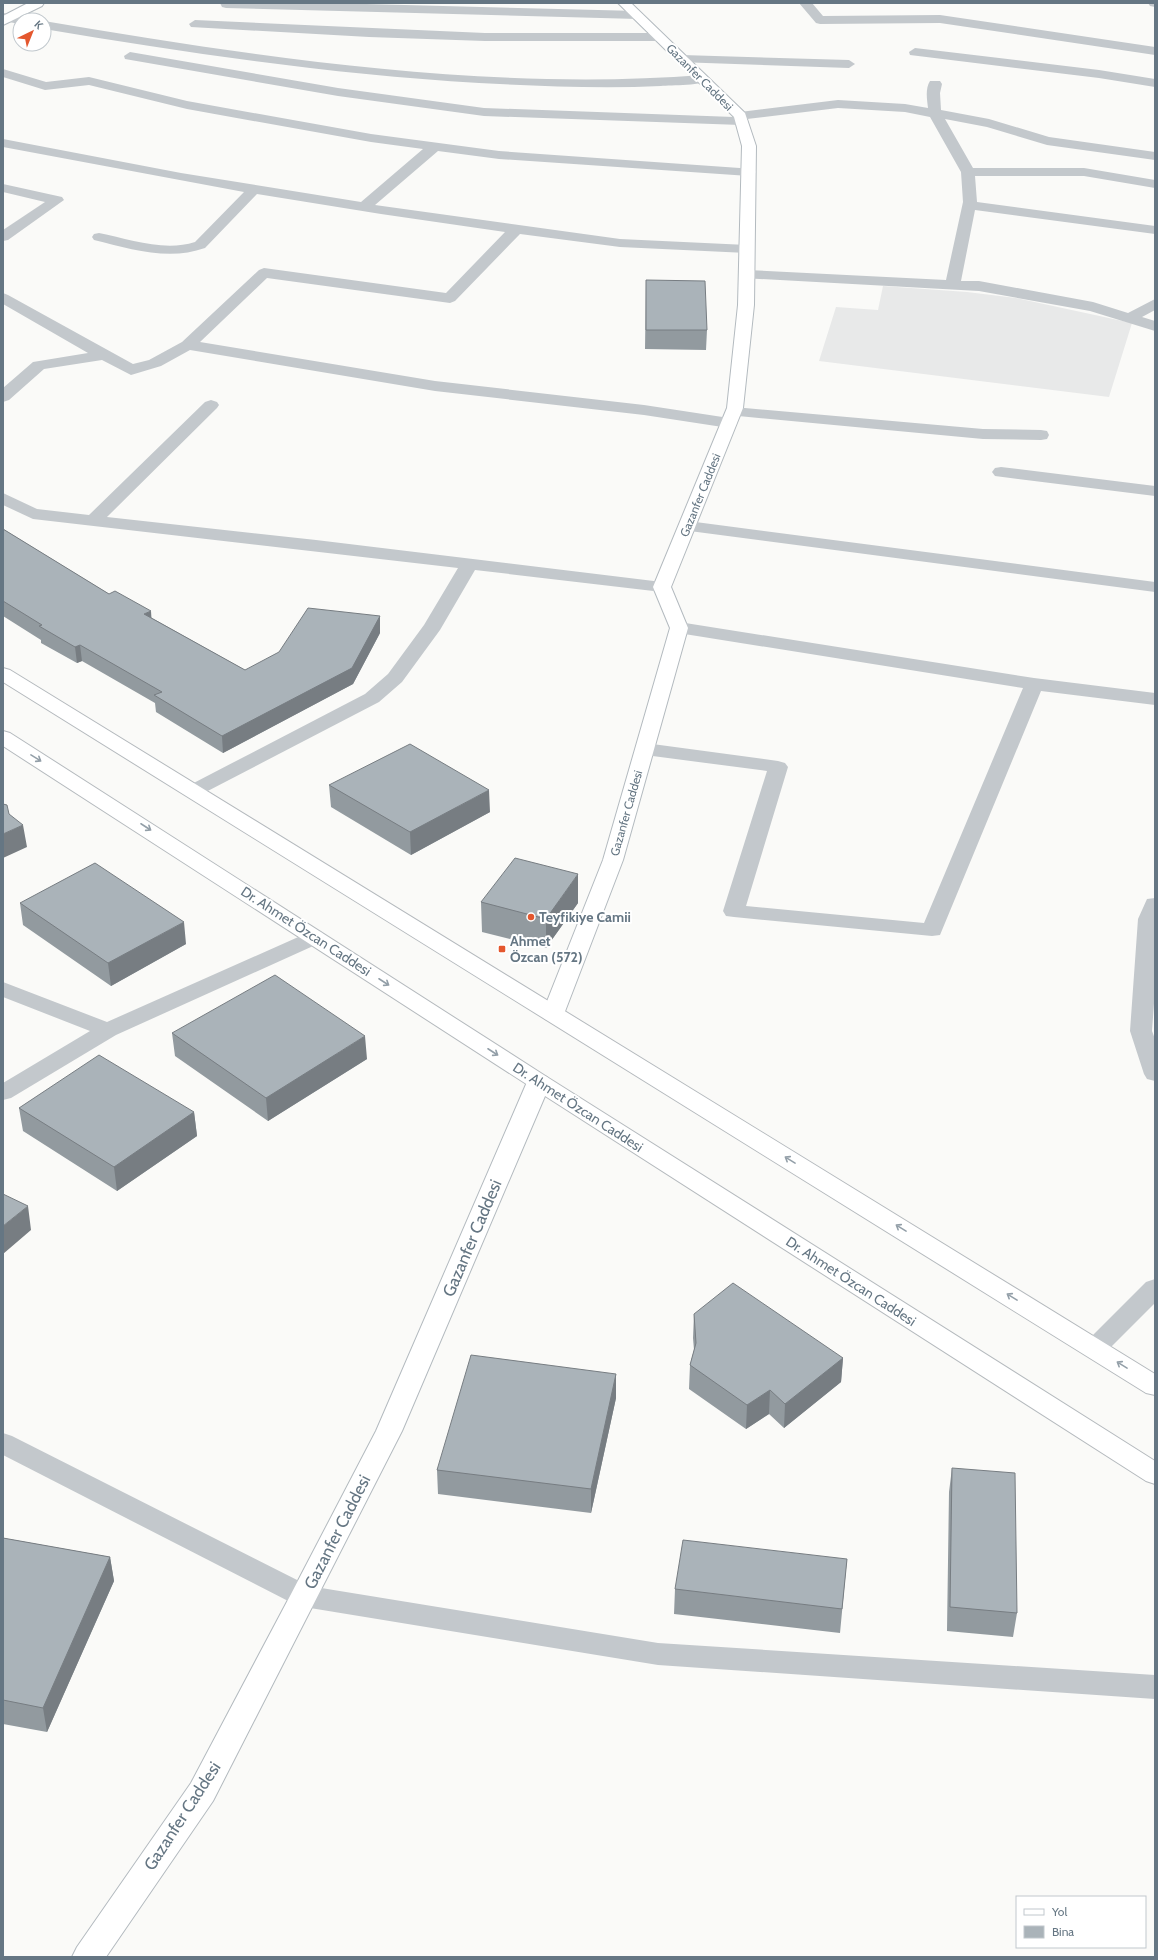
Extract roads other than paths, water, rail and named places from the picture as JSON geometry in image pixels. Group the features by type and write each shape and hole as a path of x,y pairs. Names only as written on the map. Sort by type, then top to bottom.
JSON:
{"street":[{"path":"8,19 38,3"},
{"path":"227,3 226,4 638,16"},
{"name":"Gazanfer Caddesi","path":"624,3 660,37 740,119 749,146 746,305 732,418 662,587"},
{"path":"805,3 820,20 940,19 1155,51"},
{"path":"940,19 949,8"},
{"path":"195,24 453,36 607,39 660,37"},
{"path":"52,26 138,42 352,70 459,78 586,84 663,83 703,80"},
{"path":"915,52 1098,74 1155,84"},
{"path":"130,56 338,92 484,112 740,119 838,104 905,108 990,123 1047,141 1155,156"},
{"path":"682,59 849,64"},
{"path":"3,73 45,86 89,81 187,105 371,138 434,147 499,155 749,172"},
{"path":"935,84 933,93 935,113 968,172 970,205 952,285"},
{"path":"6,146 364,207 516,229 620,243 747,249"},
{"path":"364,207 434,147"},
{"path":"968,172 1084,172 1155,184"},
{"path":"3,188 57,200 3,237"},
{"path":"99,237 162,249 183,250 194,248 200,245 254,189"},
{"path":"970,205 1012,212 1155,230"},
{"path":"3,298 131,370 155,363 188,345 264,273 450,298 516,229"},
{"path":"747,275 952,285 995,289 1093,307 1131,317 1155,326"},
{"path":"1131,317 1155,304"},
{"path":"188,345 435,386 644,410 732,418 983,434 1041,435"},
{"path":"3,397 39,365 103,354"},
{"path":"94,520 211,405"},
{"path":"1001,472 1155,491"},
{"path":"3,498 34,514 662,587 679,628 1034,684 1155,699"},
{"path":"688,526 1155,587"},
{"path":"193,791 372,698 395,678 408,661 432,626 469,564"},
{"name":"Gazanfer Caddesi","path":"553,1014 613,860 679,628"},
{"path":"3,674 1155,1386"},
{"path":"644,749 778,766 734,911 932,930 1034,684"},
{"name":"Dr. Ahmet Özcan Caddesi","path":"3,737 539,1082 1155,1474"},
{"path":"1155,904 1149,919 1141,1031 1155,1074"},
{"path":"3,1093 108,1030 314,936"},
{"path":"3,989 108,1030"},
{"name":"Gazanfer Caddesi","path":"88,1957 202,1792 389,1432 539,1082"},
{"path":"1095,1348 1155,1288"},
{"path":"3,1443 304,1596 658,1654 1155,1687"}],"place":[{"name":"Teyfikiye Camii","path":"531,917"},
{"name":"Ahmet Özcan (572)","path":"502,949"}]}
